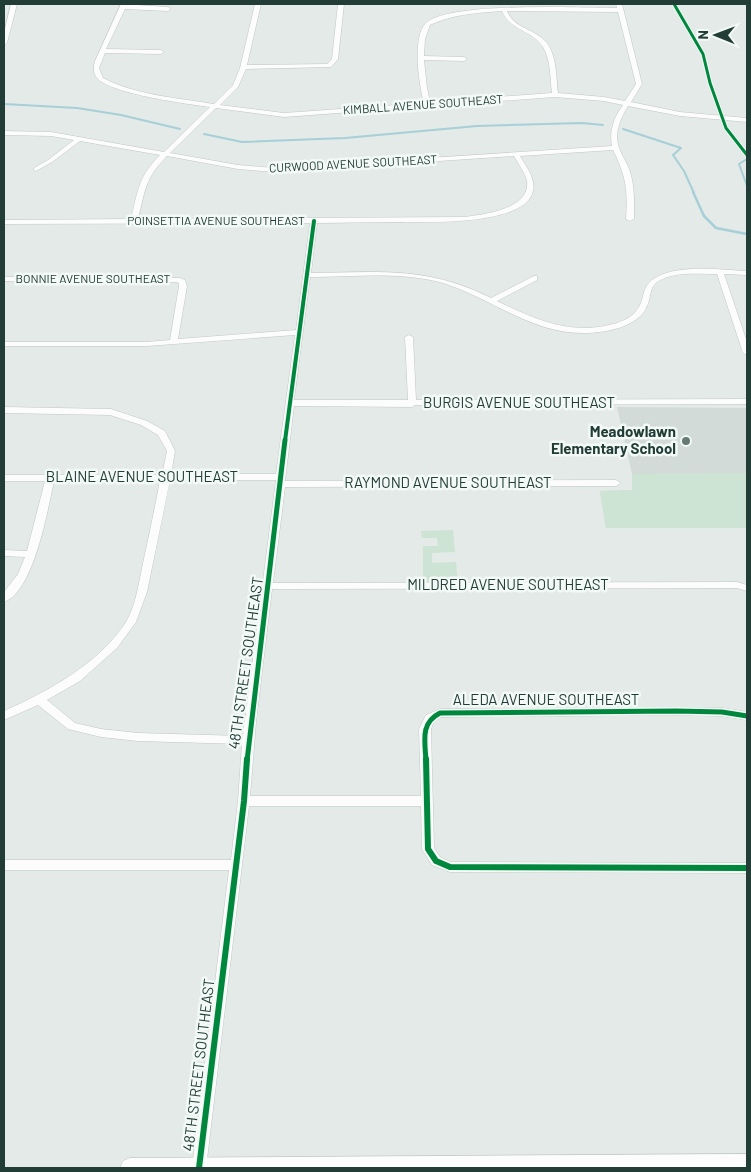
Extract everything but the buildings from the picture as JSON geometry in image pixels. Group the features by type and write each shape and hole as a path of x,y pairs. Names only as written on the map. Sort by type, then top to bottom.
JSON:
{"street":[{"path":"4,43 14,4"},
{"path":"134,222 144,181 151,168 218,106 236,86 243,67 258,4"},
{"path":"243,67 329,66 335,58 341,4"},
{"path":"161,52 103,51 123,5 168,9"},
{"path":"428,105 423,94 422,58 423,31 428,24 453,14 504,10 620,7 639,84 615,125 614,148 626,170 630,185 630,219"},
{"path":"504,10 506,17 512,23 536,37 544,45 550,60 555,95"},
{"name":"KIMBALL AVENUE SOUTHEAST","path":"103,51 96,67 98,76 109,85 123,90 284,115 555,95 604,99 680,114 747,120"},
{"path":"422,58 464,59"},
{"name":"CURWOOD AVENUE SOUTHEAST","path":"4,133 51,134 238,167 274,170 614,148"},
{"path":"36,169 50,162 80,139"},
{"name":"POINSETTIA AVENUE SOUTHEAST","path":"4,222 443,220 493,214 519,204 530,192 530,179 516,155"},
{"name":"48TH STREET SOUTHEAST","path":"199,1168 244,801 247,740 269,586 280,480 314,221"},
{"path":"306,275 420,277 443,281 492,300 539,324 567,330 601,329 633,319 644,308 647,290 652,281 661,277 676,273 747,273"},
{"path":"720,273 747,353"},
{"path":"492,300 534,278"},
{"name":"BONNIE AVENUE SOUTHEAST","path":"4,279 177,280 182,282 183,286 174,341"},
{"path":"4,344 147,344 299,332"},
{"path":"409,338 412,404"},
{"name":"BURGIS AVENUE SOUTHEAST","path":"290,404 747,402"},
{"path":"4,410 111,412 144,423 162,433 171,451 164,477 142,592 132,620 113,645 76,678 39,700 4,716"},
{"name":"BLAINE AVENUE SOUTHEAST","path":"4,478 164,477 280,480"},
{"path":"4,598 13,591 31,554 50,478"},
{"name":"RAYMOND AVENUE SOUTHEAST","path":"280,480 616,483"},
{"path":"4,553 31,554"},
{"name":"MILDRED AVENUE SOUTHEAST","path":"269,586 737,585 747,588"},
{"path":"39,700 72,726 101,733 138,737 247,740"},
{"name":"ALEDA AVENUE SOUTHEAST","path":"747,716 715,712 440,713 430,718 426,729 428,849 436,861 450,867 747,868"},
{"path":"244,801 426,801"},
{"path":"4,864 235,865"},
{"path":"130,1168 747,1164"}],"shaded area":[{"name":"Meadowlawn Elementary School","path":"617,407 747,408 747,528 606,528 600,491 632,490 632,474"}],"green space":[{"path":"747,473 747,528 606,528 600,491 632,490 632,474"},
{"path":"453,530 455,552 432,553 432,563 456,562 458,582 423,582 423,546 438,546 437,538 422,538 421,531"}],"waterway":[{"path":"4,104 77,108 121,115 180,129"},
{"path":"204,134 242,142 345,138 477,126 582,123 603,125"},
{"path":"623,129 681,148 673,155 684,171 694,193"},
{"path":"747,159 739,164 747,186"},
{"path":"693,192 704,216 716,228 747,234"}],"cycle path":[{"path":"674,4 703,54 710,83 726,128 747,155"},
{"path":"199,1168 244,801 254,682 314,221"},
{"path":"747,716 722,712 676,711 440,713 430,718 425,729 428,849 436,861 450,867 747,868"}],"place":[{"name":"Meadowlawn Elementary School","path":"686,441"}]}
